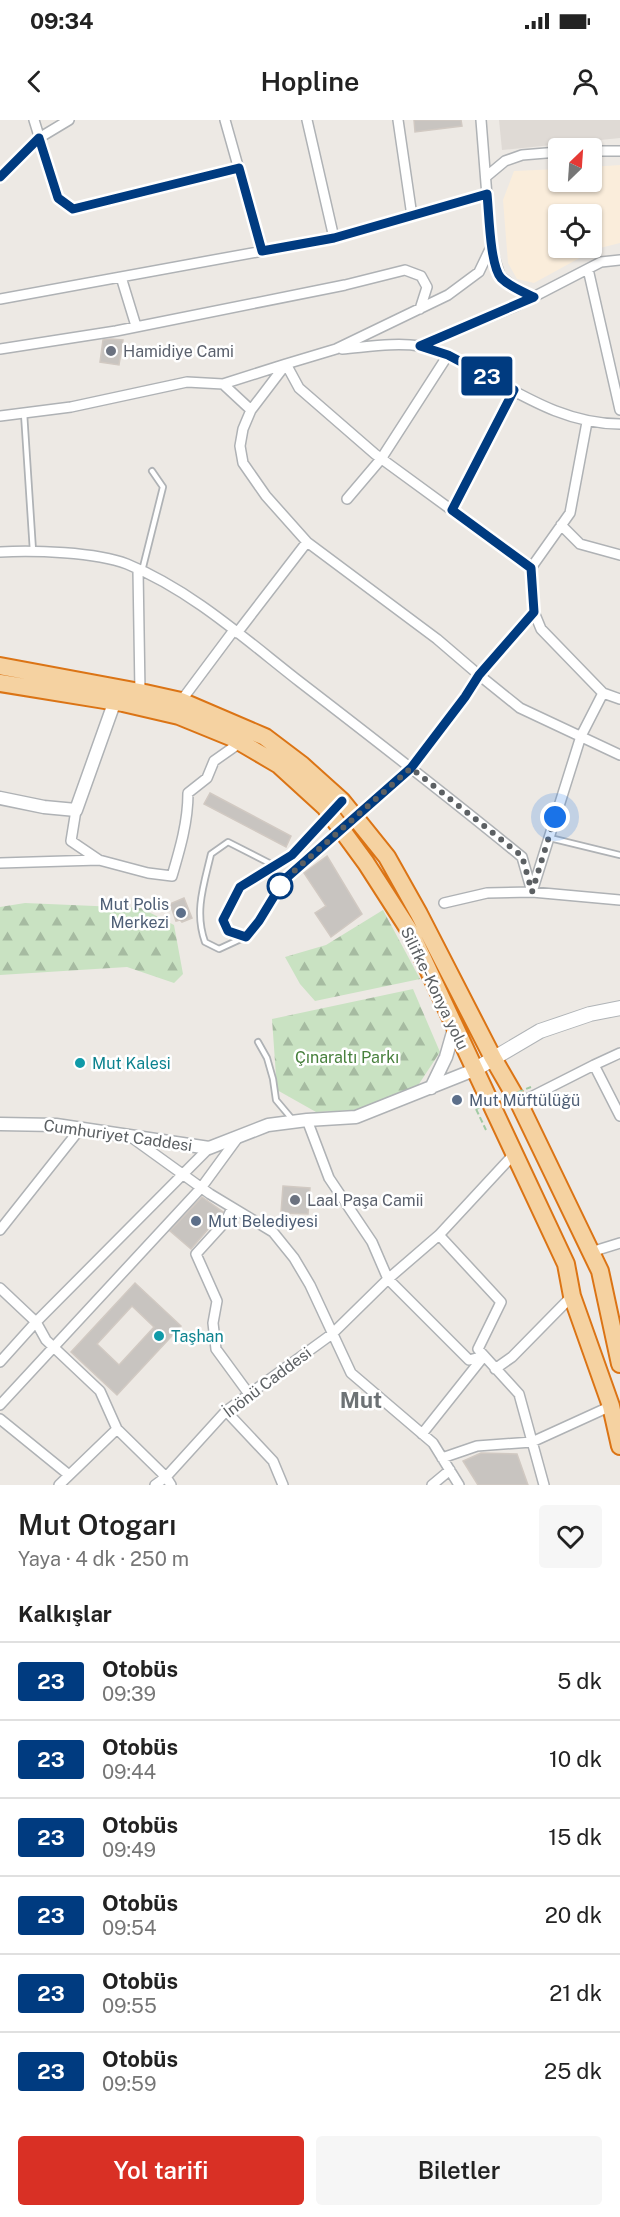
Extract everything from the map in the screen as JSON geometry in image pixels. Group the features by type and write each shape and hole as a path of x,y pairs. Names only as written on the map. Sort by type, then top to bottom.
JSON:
{"highway":[{"name":"Silifke-Konya yolu","path":"0,666 117,695 179,716 241,742 279,765 329,813 342,829 411,933 566,1264 572,1296 611,1406 620,1446"},
{"name":"Silifke-Konya yolu","path":"0,683 117,695 140,692 181,702 264,737 302,765 342,801 387,857 519,1103 600,1271 620,1364"}],"main road":[{"path":"590,1014 620,999"},
{"path":"474,1070 540,1031 590,1014 620,1008"}],"street":[{"path":"34,120 58,198 73,209 239,168"},
{"path":"0,177 39,138 69,120"},
{"path":"225,120 262,251"},
{"path":"307,120 334,238"},
{"path":"398,120 412,216"},
{"path":"481,120 492,247 500,276 514,287 534,297"},
{"path":"602,151 620,151"},
{"path":"487,176 505,161 522,155 548,153"},
{"path":"0,299 334,238 487,194"},
{"path":"0,416 71,407 187,382 223,384 336,349 448,295 479,272 492,247"},
{"path":"420,346 534,297 601,262 620,261"},
{"path":"588,269 620,410"},
{"path":"0,349 136,326 345,285 405,270 421,276 428,287 420,309"},
{"path":"121,277 136,326"},
{"path":"336,349 420,346 448,355 547,408 587,422 620,424"},
{"path":"347,499 381,459 448,355"},
{"path":"286,364 251,410 243,429 240,446 243,464 266,496 307,542 437,639 520,708 620,755"},
{"path":"286,364 299,388 381,459 531,568"},
{"path":"223,384 251,410"},
{"path":"452,510 514,390"},
{"path":"587,422 570,513 531,568 534,612 541,629 603,693 620,699"},
{"path":"561,525 580,544 620,555"},
{"path":"181,702 307,542"},
{"path":"0,552 89,556 124,563 167,583 235,632 522,856 532,892"},
{"path":"140,570 140,692"},
{"path":"356,817 411,768 479,675 534,612"},
{"path":"532,892 581,736 603,693"},
{"path":"99,860 71,841 76,810 117,695"},
{"path":"0,863 99,860 148,873 172,876 182,842 188,793 207,778 214,761 241,742"},
{"path":"0,798 44,807 76,810"},
{"path":"444,903 487,893 532,892 620,900"},
{"path":"430,1088 446,1057 454,1029"},
{"path":"519,1103 620,1053"},
{"path":"594,1065 620,1116"},
{"name":"Cumhuriyet Caddesi","path":"0,1124 56,1125 209,1148 268,1125 356,1117 474,1070"},
{"path":"307,1120 329,1178 372,1242 388,1279 469,1359 484,1356"},
{"path":"0,1230 81,1129"},
{"path":"129,1135 201,1188 273,1232 294,1258 310,1285 351,1373 433,1443 459,1485"},
{"path":"0,1405 201,1188 238,1136"},
{"path":"0,1362 36,1322 209,1148"},
{"name":"İnönü Caddesi","path":"155,1485 168,1481 226,1411 332,1334 388,1279 439,1234 515,1154"},
{"path":"232,1208 226,1221 196,1254 217,1301 213,1323 216,1349 249,1394"},
{"path":"439,1234 501,1302 478,1349 519,1394 544,1485"},
{"path":"591,1252 620,1243"},
{"path":"0,1288 36,1322 46,1340 100,1391 117,1429 168,1481"},
{"path":"495,1368 512,1357 572,1296"},
{"path":"422,1434 484,1356"},
{"path":"442,1458 477,1446 532,1442 611,1406"},
{"path":"226,1411 273,1461 283,1485"},
{"path":"0,1419 69,1475"},
{"path":"59,1485 117,1429"},
{"path":"432,1485 450,1470"}],"lane":[{"path":"24,413 33,552"},
{"path":"140,570 163,487 152,471"},
{"path":"246,937 228,931 223,920 240,887 292,855 342,801"},
{"path":"275,866 228,843 211,854 201,895 199,926 205,942 219,949 246,937 259,921 284,880 356,817"},
{"path":"549,837 620,855"},
{"path":"258,1042 267,1058 276,1100 294,1121"}],"path":[{"path":"486,1130 476,1109 531,1087"}],"shaded area":[{"path":"499,120 620,120 620,138 602,140 602,138 548,138 548,145 502,150"},
{"path":"620,165 620,243 602,248 602,204 548,204 548,258 580,258 534,283 517,279 508,263 503,200 514,171 548,169 548,192 602,192 602,166"}],"green space":[{"path":"25,903 141,908 174,925 183,974 174,983 127,967 0,975 0,907"},
{"path":"383,910 420,979 315,1001 300,984 285,957 326,945"},
{"name":"Çınaraltı Parkı","path":"413,989 440,1052 415,1090 356,1110 316,1112 277,1090 272,1019"}],"building":[{"path":"414,120 461,120 462,126 415,132"},
{"name":"Hamidiye Cami","path":"103,340 123,340 119,365 100,362"},
{"path":"210,793 291,836 286,847 204,804"},
{"path":"327,856 362,914 331,937 315,913 326,906 304,873"},
{"name":"Mut Polis Merkezi","path":"184,898 192,918 182,922 176,921 170,904"},
{"name":"Laal Paşa Camii","path":"283,1186 310,1188 308,1214 281,1213"},
{"name":"Mut Belediyesi","path":"202,1197 223,1212 191,1249 170,1231"},
{"name":"Taşhan","path":"135,1283 181,1326 117,1395 71,1352","holes":["132,1306 154,1327 119,1365 97,1344"]},
{"path":"481,1453 517,1454 528,1485 478,1485 463,1461"}],"bus line":[{"name":"23","path":"0,177 39,138 58,198 73,209 239,168 262,251 334,238 487,194 492,247 500,276 514,287 534,297 420,346 448,355 514,390 452,510 531,568 534,612 479,675 411,768 284,880 259,921 246,937 228,931 223,920 240,887 292,855 342,801"}],"place":[{"name":"Hamidiye Cami","path":"111,351"},
{"name":"Mut Polis Merkezi","path":"181,913"},
{"name":"Mut Kalesi","path":"80,1063"},
{"name":"Mut Müftülüğü","path":"457,1100"},
{"name":"Laal Paşa Camii","path":"295,1200"},
{"name":"Mut Belediyesi","path":"196,1221"},
{"name":"Taşhan","path":"159,1336"}],"district":[{"name":"Mut","path":"361,1400"}],"route":[{"path":"280,886 411,768 522,856 532,892 555,817"}]}
